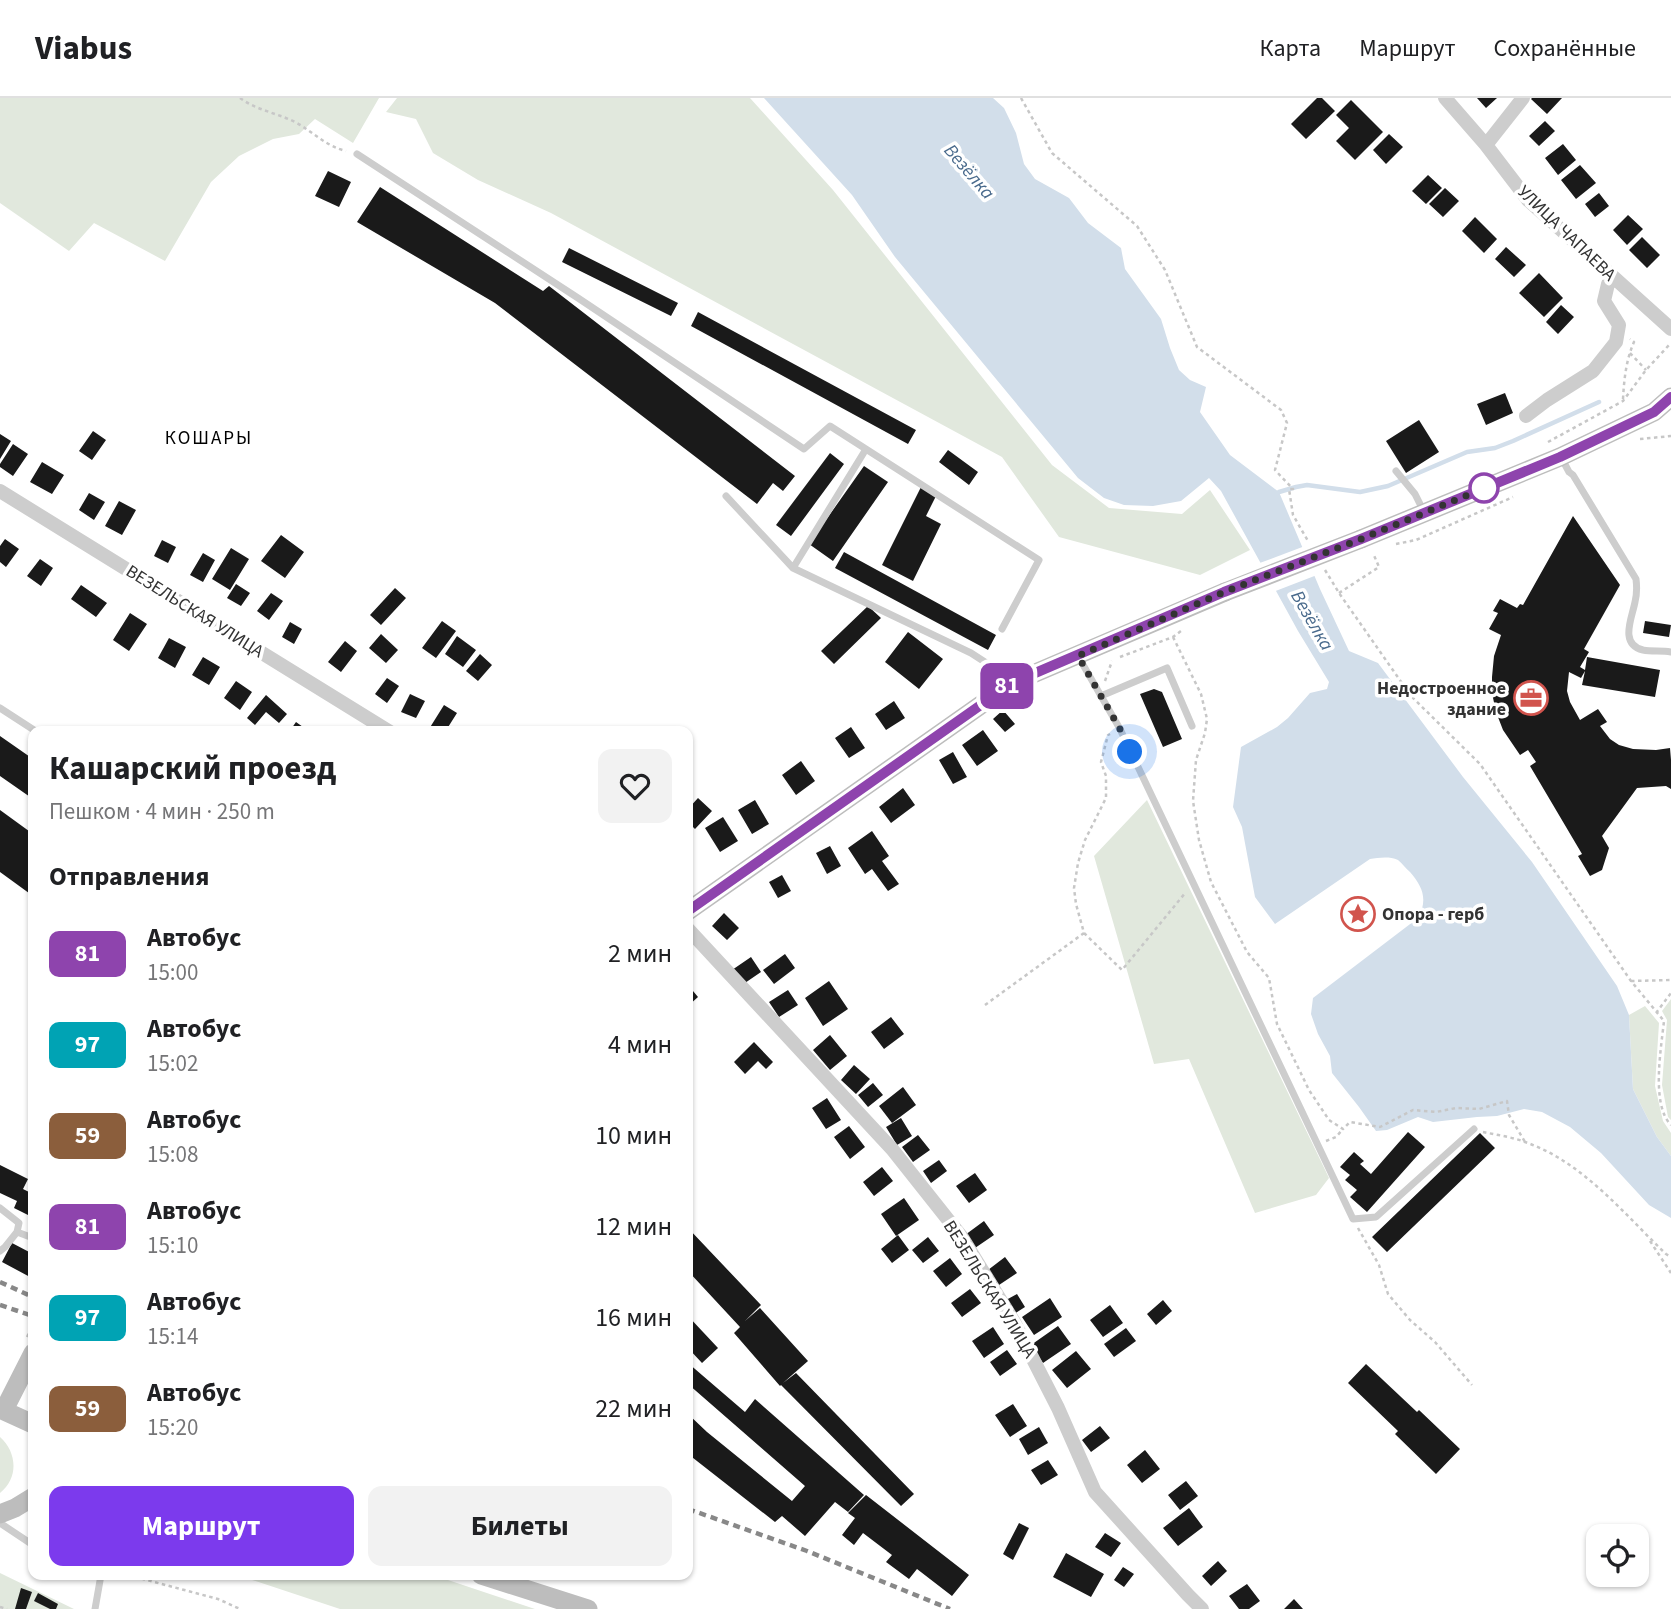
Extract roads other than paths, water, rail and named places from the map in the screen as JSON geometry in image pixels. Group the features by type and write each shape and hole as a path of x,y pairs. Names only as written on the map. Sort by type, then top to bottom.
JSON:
{"street":[{"name":"УЛИЦА ЧАПАЕВА","path":"1444,98 1486,145 1528,200 1671,329"},
{"path":"1486,145 1524,98"},
{"path":"1526,416 1593,371 1616,342 1619,326 1604,301 1608,285 1614,279"},
{"path":"693,907 1012,683 1224,592 1368,547 1425,513 1553,450 1662,411 1671,397"},
{"name":"ВЕЗЕЛЬСКАЯ УЛИЦА","path":"0,491 380,726"},
{"name":"ВЕЗЕЛЬСКАЯ УЛИЦА","path":"693,934 892,1149 961,1236 1014,1322 1058,1408 1095,1492 1202,1609"},
{"path":"28,1362 2,1410 28,1426"},
{"path":"0,1514 15,1508 28,1498"},
{"path":"497,1580 588,1609"}],"lane":[{"path":"357,154 804,449 830,426 1040,560 1002,629"},
{"path":"793,568 866,449"},
{"path":"1553,450 1573,475 1636,579 1637,591 1628,629 1630,640 1636,647 1645,650 1671,652"},
{"path":"1399,474 1415,494 1425,513"},
{"path":"726,496 793,568 971,653 1008,677 1012,683"},
{"path":"1078,656 1120,729 1353,1219 1376,1217 1474,1129"},
{"path":"1101,696 1167,668 1192,726"},
{"path":"0,708 28,726"},
{"path":"0,1208 19,1223 17,1232 0,1251"},
{"path":"17,1232 28,1236"},
{"path":"0,1523 28,1542"},
{"path":"95,1609 100,1580"}],"water":[{"name":"Везёлка","path":"764,98 993,98 1004,108 1016,133 1024,164 1035,179 1069,198 1088,223 1121,248 1125,269 1161,319 1179,370 1190,380 1206,387 1200,412 1230,455 1279,492 1349,651 1378,663 1463,777 1532,862 1617,986 1629,1015 1633,1089 1657,1137 1671,1156 1671,1218 1649,1205 1601,1153 1570,1127 1542,1112 1524,1109 1497,1116 1433,1122 1418,1117 1387,1130 1376,1131 1332,1073 1330,1056 1311,1014 1313,998 1418,918 1423,905 1423,894 1400,861 1384,858 1370,859 1275,924 1255,897 1242,827 1233,807 1241,747 1277,727 1310,693 1327,689 1329,682 1221,491 1209,478 1181,501 1153,506 1124,505 1104,498 1078,478 895,257 852,195"}],"waterway":[{"path":"1279,492 1307,485 1360,492 1388,486 1467,452 1495,448 1513,441 1599,402"}],"railway":[{"path":"0,1282 28,1295"},
{"path":"0,1305 28,1314"},
{"path":"693,1511 807,1551 950,1609"}],"place":[{"name":"Недостроенное здание","path":"1531,698"},
{"name":"Опора - герб","path":"1358,914"}],"district":[{"name":"КОШАРЫ","path":"209,437"}]}
